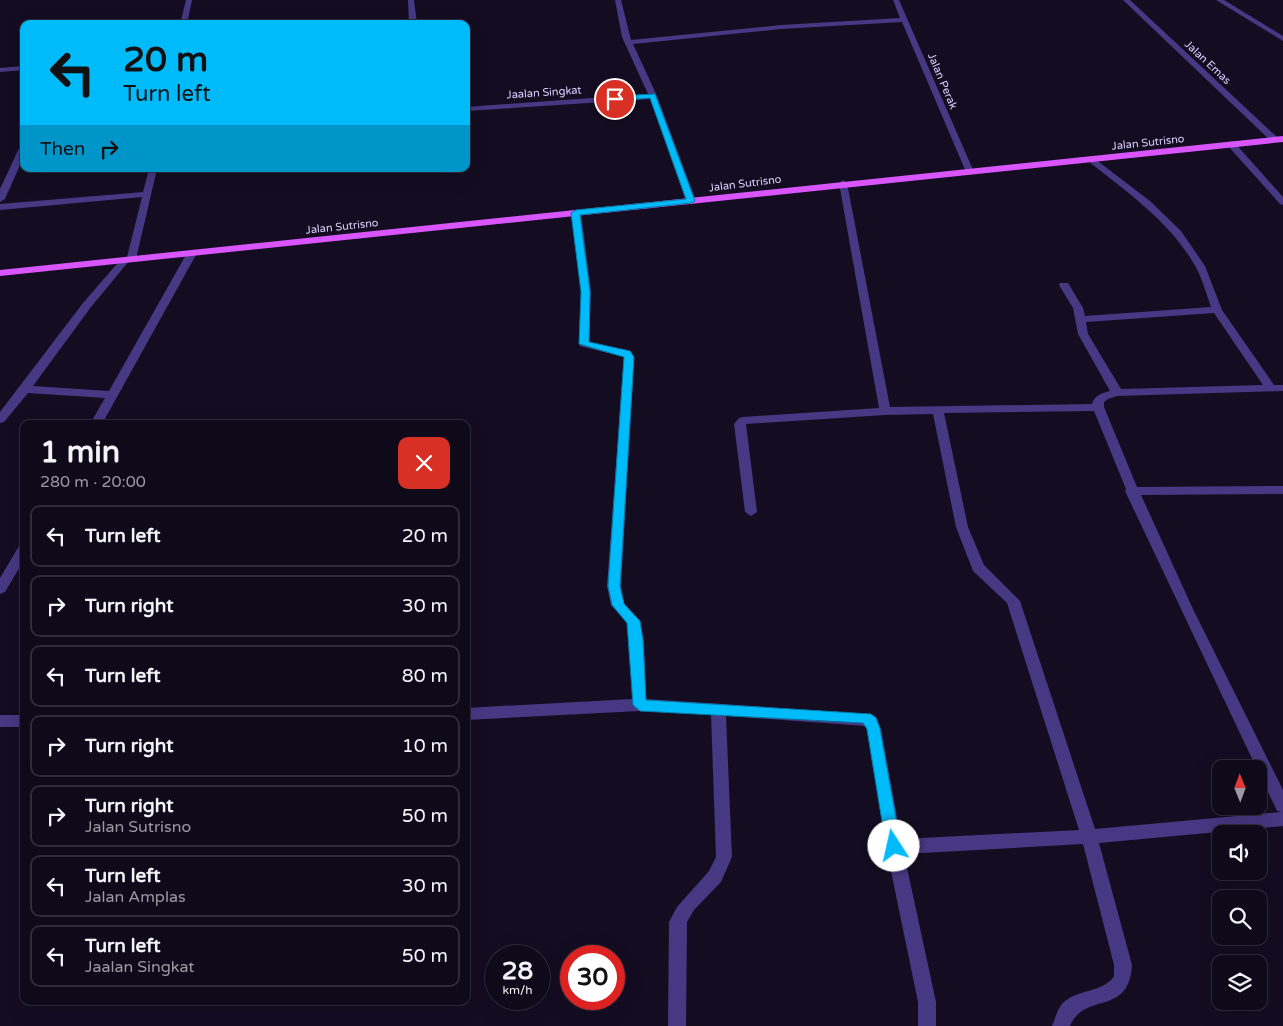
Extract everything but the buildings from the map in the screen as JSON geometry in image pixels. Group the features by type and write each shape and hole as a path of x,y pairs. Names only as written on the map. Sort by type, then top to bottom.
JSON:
{"main road":[{"name":"Jalan Sutrisno","path":"0,273 691,201 843,183 970,172 1279,139"}],"street":[{"path":"184,20 189,0"},
{"path":"411,0 413,20"},
{"path":"618,0 628,42 653,96 691,201"},
{"name":"Jalan Perak","path":"896,0 970,172"},
{"name":"Jalan Emas","path":"1126,0 1279,139"},
{"path":"1219,0 1283,39"},
{"path":"628,42 781,27 904,20"},
{"path":"0,70 20,68"},
{"name":"Jaalan Singkat","path":"470,109 653,96"},
{"path":"1231,144 1283,202"},
{"path":"0,199 20,155"},
{"path":"1091,159 1147,203 1178,233 1200,266 1217,310 1277,388"},
{"path":"0,419 25,389 87,305 128,259 152,172"},
{"path":"843,183 885,411"},
{"path":"0,208 146,194"},
{"path":"576,213 586,292 584,344 627,353 629,357 614,586 618,605 633,621 637,641 640,705"},
{"path":"98,420 192,253"},
{"path":"1064,285 1078,308 1083,334 1117,393"},
{"path":"1079,319 1217,310"},
{"path":"1277,388 1117,393 1104,396 1098,401 1098,407 1131,491 1224,689 1283,806"},
{"path":"25,389 112,395"},
{"path":"751,512 740,424 743,421 885,411 1098,407"},
{"path":"938,410 962,527 978,568 1013,601 1089,837 1123,965 1124,978 1119,987 1082,1001 1068,1011 1061,1026"},
{"path":"1131,491 1283,490"},
{"path":"0,589 20,556"},
{"path":"470,714 640,705 866,718 872,722 894,846 928,1002 927,1026"},
{"path":"677,1026 678,922 683,908 711,884 721,870 724,857 718,709"},
{"path":"0,721 20,721"},
{"path":"894,846 1089,837 1283,819"}],"route":[{"path":"615,99 653,96 691,201 576,213 586,292 584,344 627,353 629,357 614,586 618,605 633,621 637,641 640,705 866,718 872,722 874,729 894,846"}]}
